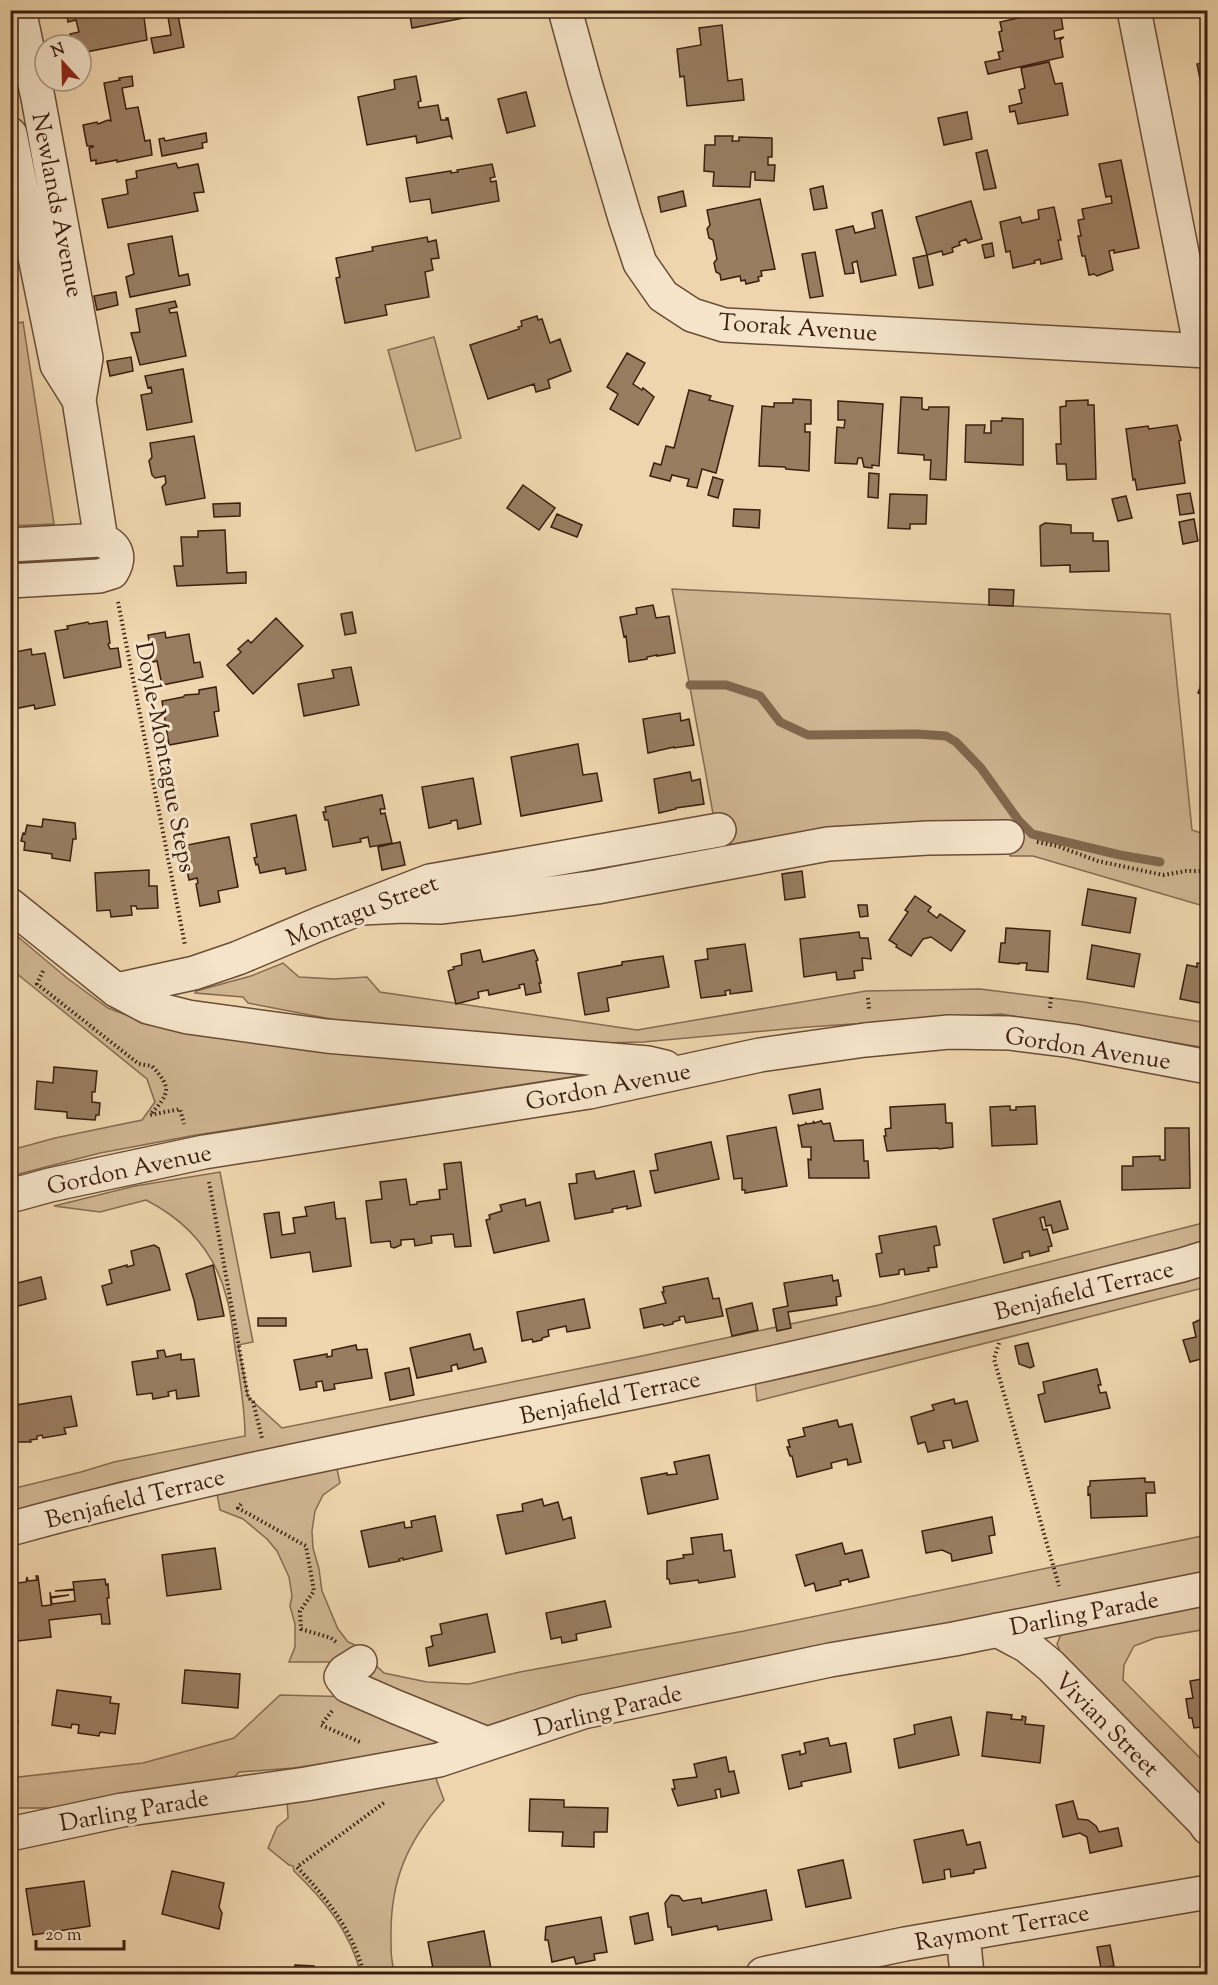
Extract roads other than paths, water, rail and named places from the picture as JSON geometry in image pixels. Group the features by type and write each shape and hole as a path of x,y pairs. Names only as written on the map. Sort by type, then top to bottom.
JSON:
{"street":[{"name":"Newlands Avenue","path":"19,10 87,358 79,400 101,540"},
{"name":"Toorak Avenue","path":"565,10 640,263 663,296 692,315 724,326 1204,350"},
{"path":"1134,10 1204,350"},
{"name":"Newlands Avenue","path":"10,134 57,365 79,400"},
{"path":"10,545 101,540 111,544 116,553 116,565 112,572 99,576 10,581"},
{"name":"Montagu Street","path":"116,990 194,973 238,958 430,880 719,830"},
{"path":"362,908 440,907 597,887 828,844 928,838 1007,837"},
{"path":"10,905 116,990 148,1007 188,1017 326,1036 648,1063 684,1072"},
{"name":"Gordon Avenue","path":"10,1196 50,1185 204,1152 589,1092 760,1055 865,1040 950,1032 1009,1033 1072,1041 1208,1067"},
{"name":"Benjafield Terrace","path":"10,1529 70,1512 268,1466 802,1358 992,1313 1208,1257"},
{"name":"Darling Parade","path":"10,1834 123,1810 306,1784 439,1760 594,1710 830,1660 1208,1588"},
{"name":"Vivian Street","path":"997,1630 1027,1646 1051,1666 1208,1828"},
{"path":"354,1674 396,1707 487,1744"},
{"name":"Raymont Terrace","path":"763,1974 905,1944 1208,1892"},
{"path":"963,1934 967,1974"}],"waterway":[{"path":"690,685 726,685 760,696 780,722 808,735 946,736 956,742 981,768 1019,821 1032,834 1160,862"}]}
